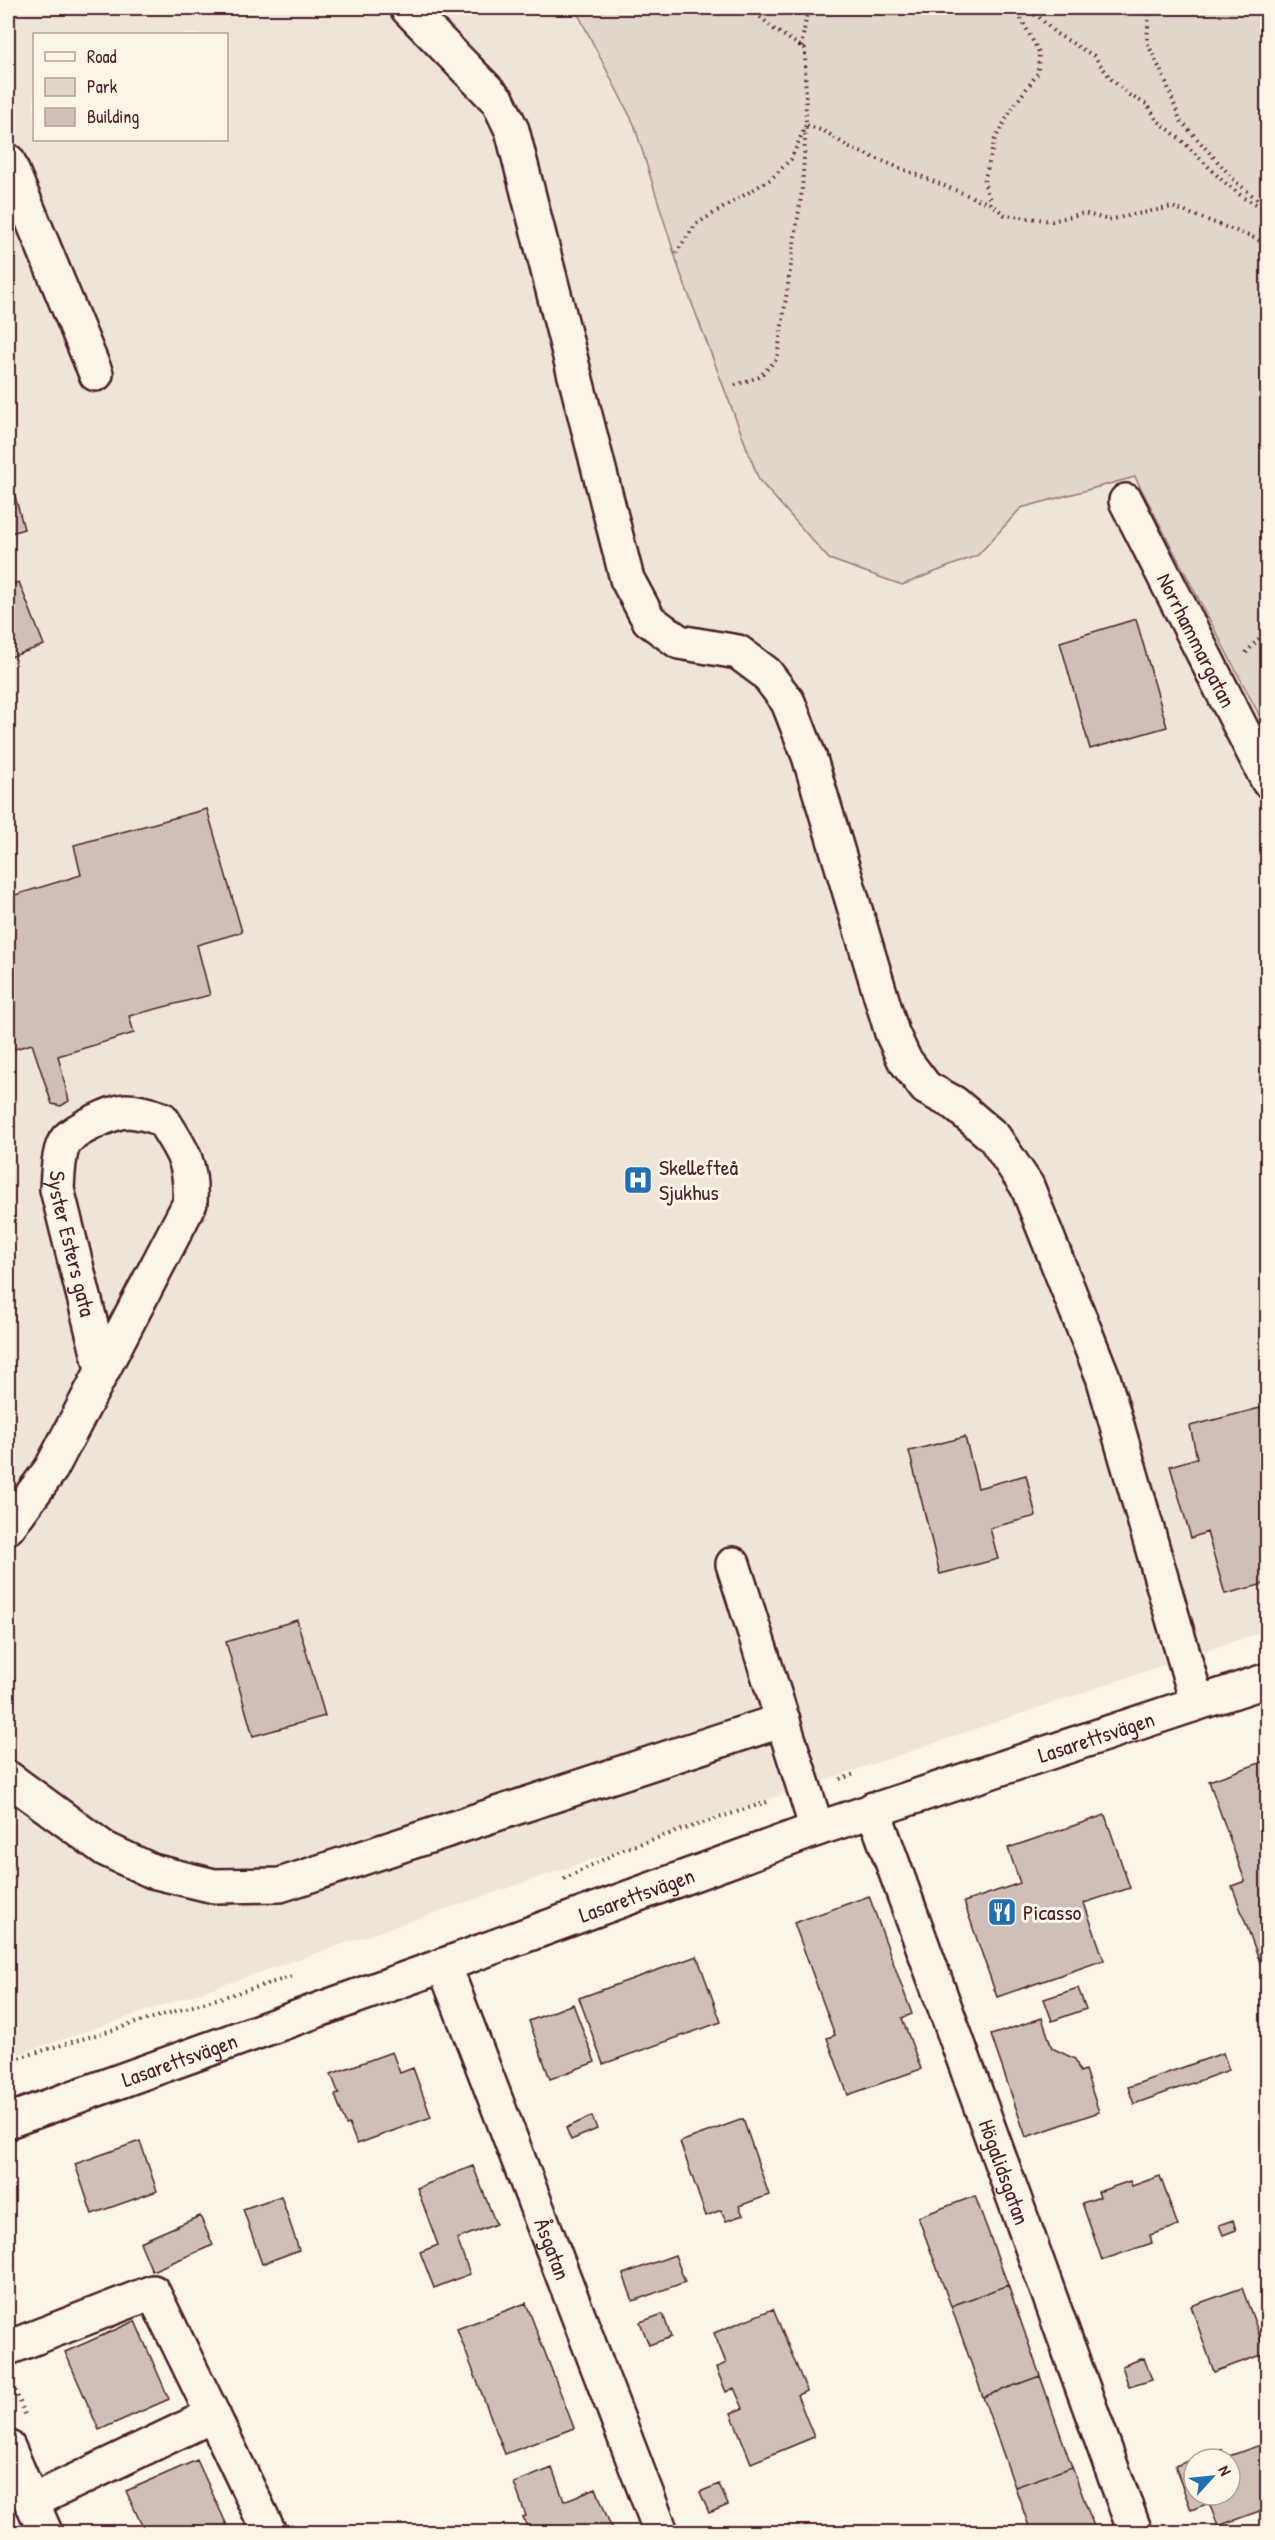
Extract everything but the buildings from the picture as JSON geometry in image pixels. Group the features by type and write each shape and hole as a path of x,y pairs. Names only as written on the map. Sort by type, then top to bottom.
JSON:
{"street":[{"path":"407,8 498,100 512,130 627,579 632,589 649,620 679,642 738,652 766,673 788,702 809,756 892,1033 904,1059 926,1088 954,1104 994,1137 1027,1186 1103,1377 1197,1702"},
{"path":"8,161 96,374"},
{"name":"Norrhammargatan","path":"1126,501 1268,781"},
{"name":"Syster Esters gata","path":"8,1527 51,1469 190,1203 192,1176 182,1149 162,1119 124,1111 96,1121 66,1140 59,1163 57,1189 102,1369"},
{"path":"733,1564 817,1829"},
{"name":"Lasarettsvägen","path":"8,2121 873,1809 1268,1680"},
{"path":"8,1778 105,1849 152,1870 214,1886 280,1885 783,1720"},
{"name":"Högalidsgatan","path":"873,1809 1135,2532"},
{"name":"Åsgatan","path":"444,1965 661,2532"},
{"path":"8,2348 153,2292 269,2532"},
{"path":"31,2502 213,2415"},
{"path":"9,2457 45,2532"}],"path":[{"path":"735,385 759,377 777,359 802,190 806,125 805,49 775,30 750,8"},
{"path":"801,46 808,8"},
{"path":"1015,8 1038,16 1055,33 1094,56 1112,78 1130,95 1148,105 1156,119 1179,138 1223,182 1244,198 1268,209"},
{"path":"991,204 984,182 995,140 1013,106 1038,73 1039,52 1015,8"},
{"path":"1149,8 1147,42 1166,82 1180,120 1237,183 1268,209"},
{"path":"806,125 826,132 850,148 923,175 991,204 1005,214 1052,221 1084,213 1108,220 1172,207 1268,245"},
{"path":"676,253 696,224 727,207 777,172 791,159 806,125"}],"shaded area":[{"name":"Skellefteå Sjukhus","path":"8,8 575,8 634,124 680,272 759,480 978,555 1021,508 1135,476 1267,730 1267,1630 8,2058"}],"green space":[{"path":"575,8 1267,8 1267,730 1135,477 1021,508 978,555 902,585 829,559 759,480 680,272 634,124"}],"place":[{"name":"Skellefteå Sjukhus","path":"638,1180"},
{"name":"Picasso","path":"1002,1912"}]}
